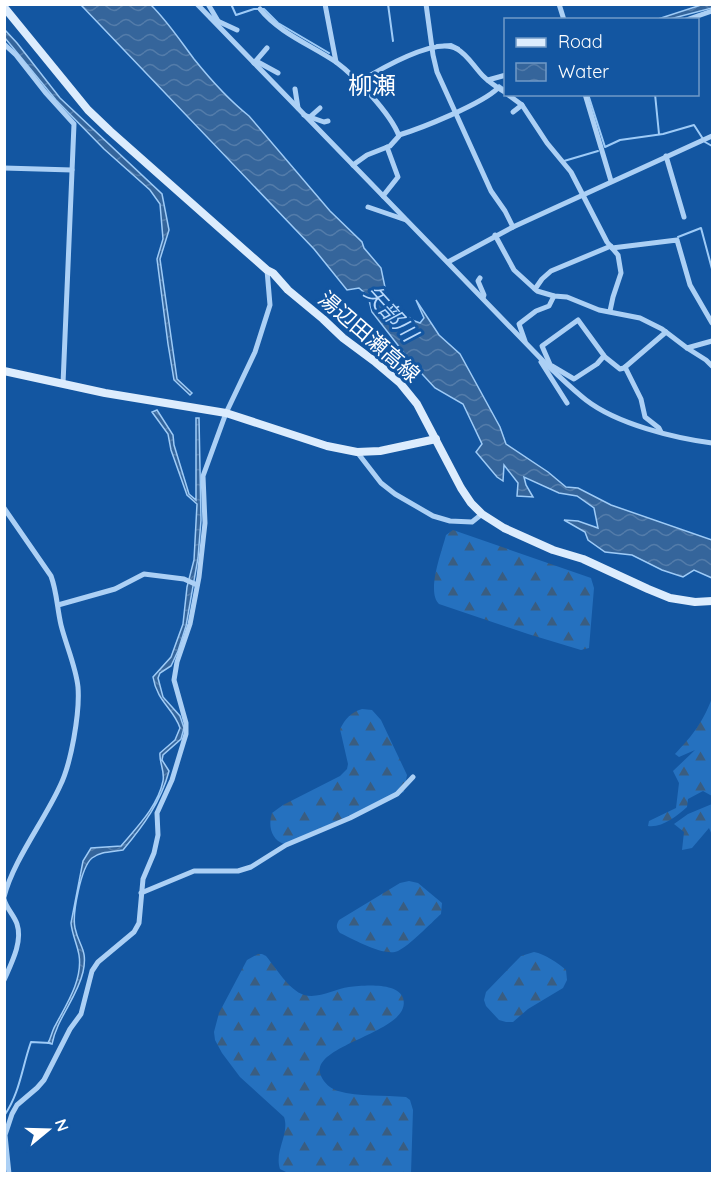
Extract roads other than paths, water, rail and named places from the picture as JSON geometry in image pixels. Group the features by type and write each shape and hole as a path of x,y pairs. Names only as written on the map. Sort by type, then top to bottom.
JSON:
{"main road":[{"name":"湯辺田瀬高線","path":"4,7 88,110 110,131 273,273 288,291 400,383 417,404 471,504 482,514 504,528 553,550 583,559 659,594 694,602 712,601"},
{"path":"4,371 143,400 226,413 327,446 357,452 380,451 436,439"}],"street":[{"path":"197,4 526,344 587,401 616,416 678,438 712,443"},
{"path":"208,4 220,28"},
{"path":"325,4 336,62"},
{"path":"426,4 437,72 491,191 513,227"},
{"path":"260,9 275,24 336,62 385,110 399,135"},
{"path":"692,18 712,11"},
{"path":"210,18 237,30"},
{"path":"4,44 74,124 63,384"},
{"path":"357,83 403,57 432,48 448,47 457,49 504,92"},
{"path":"255,62 267,48"},
{"path":"255,62 278,73"},
{"path":"488,80 504,76"},
{"path":"353,165 367,155 387,147 396,141 399,135 485,98 498,88"},
{"path":"295,89 298,108"},
{"path":"509,96 522,105 547,143 571,172 581,195 618,255 621,273 610,310"},
{"path":"586,96 611,181"},
{"path":"513,112 522,105"},
{"path":"311,116 320,108"},
{"path":"431,112 434,121"},
{"path":"304,115 324,122 328,121"},
{"path":"448,262 495,235 712,136"},
{"path":"383,196 398,177 387,147"},
{"path":"666,156 684,217"},
{"path":"4,168 72,170"},
{"path":"368,207 408,220"},
{"path":"495,235 514,270 535,289 554,296 567,297 586,306 640,318 666,332 712,366"},
{"path":"535,289 551,271 612,247 677,240 690,285 712,323"},
{"path":"9,1173 5,1136 17,1105 44,1080 70,1029 81,1014 92,971 98,962 134,932 141,911 141,892 158,835 157,813 172,780 186,734 186,723 174,680 197,585 205,523 203,476 226,413 255,352 270,305 267,270"},
{"path":"480,278 478,281 484,295 483,298"},
{"path":"526,344 519,324 536,311 549,306 554,296"},
{"path":"604,356 597,364 574,379 551,368 542,346 578,320 604,356 620,369 666,332"},
{"path":"687,348 712,340"},
{"path":"540,358 545,371 567,403"},
{"path":"625,367 641,399 645,417 661,432"},
{"path":"357,452 381,483 433,516 450,521 472,522 482,514"},
{"path":"4,508 51,576 56,587 58,605 78,685 78,707 67,771 12,875 4,898 18,928 15,955 5,976"},
{"path":"58,605 115,589 144,574 184,579 197,585"},
{"path":"141,892 194,871 238,871 251,867 286,845 350,818 397,794 413,777"}],"water":[{"path":"704,4 712,5 712,8 674,18 661,18"},
{"name":"矢部川","path":"81,5 151,5 213,82 249,116 330,211 362,242 364,248 381,268 387,297 412,320 420,323 424,318 416,300 439,335 460,354 500,427 506,444 566,487 578,488 611,505 712,540 712,578 694,570 683,577 662,570 632,555 605,552 588,540 585,532 564,520 578,521 598,528 594,508 577,496 559,493 524,477 533,497 517,496 518,483 504,465 503,481 476,452 482,444 463,404 435,388 411,362 372,312 368,296 359,288 347,290 314,249"},
{"path":"5,30 60,98 162,194 169,230 160,259 177,379 192,393 190,395 174,380 168,344 157,259 163,239 160,204 150,190 104,149 56,100 5,38"},
{"path":"157,410 173,435 189,494 196,500 196,418 199,418 201,520 198,558 186,626 178,651 171,666 160,673 158,678 163,697 180,716 184,728 181,739 163,755 162,760 169,771 166,782 156,803 144,823 123,850 103,853 92,858 84,871 78,891 74,921 84,953 83,972 58,1025 52,1044 48,1043 73,992 80,964 71,923 83,861 91,848 121,846 146,816 157,799 163,781 160,753 175,740 180,728 158,693 153,677 171,657 183,624 187,587 194,560 197,504 187,495 171,450 168,434 152,412"}],"waterway":[{"path":"231,4 236,15 254,9 264,9 278,23 329,53"},
{"path":"388,4 393,41"},
{"path":"437,45 451,44 459,48"},
{"path":"499,85 504,89"},
{"path":"589,96 605,147 620,140 663,134 694,125 705,142 712,146"},
{"path":"655,96 659,134"},
{"path":"564,161 598,151"},
{"path":"678,237 701,228 712,269"},
{"path":"4,1116 17,1089 31,1042 50,1043"}],"district":[{"name":"柳瀬","path":"372,86"}]}
